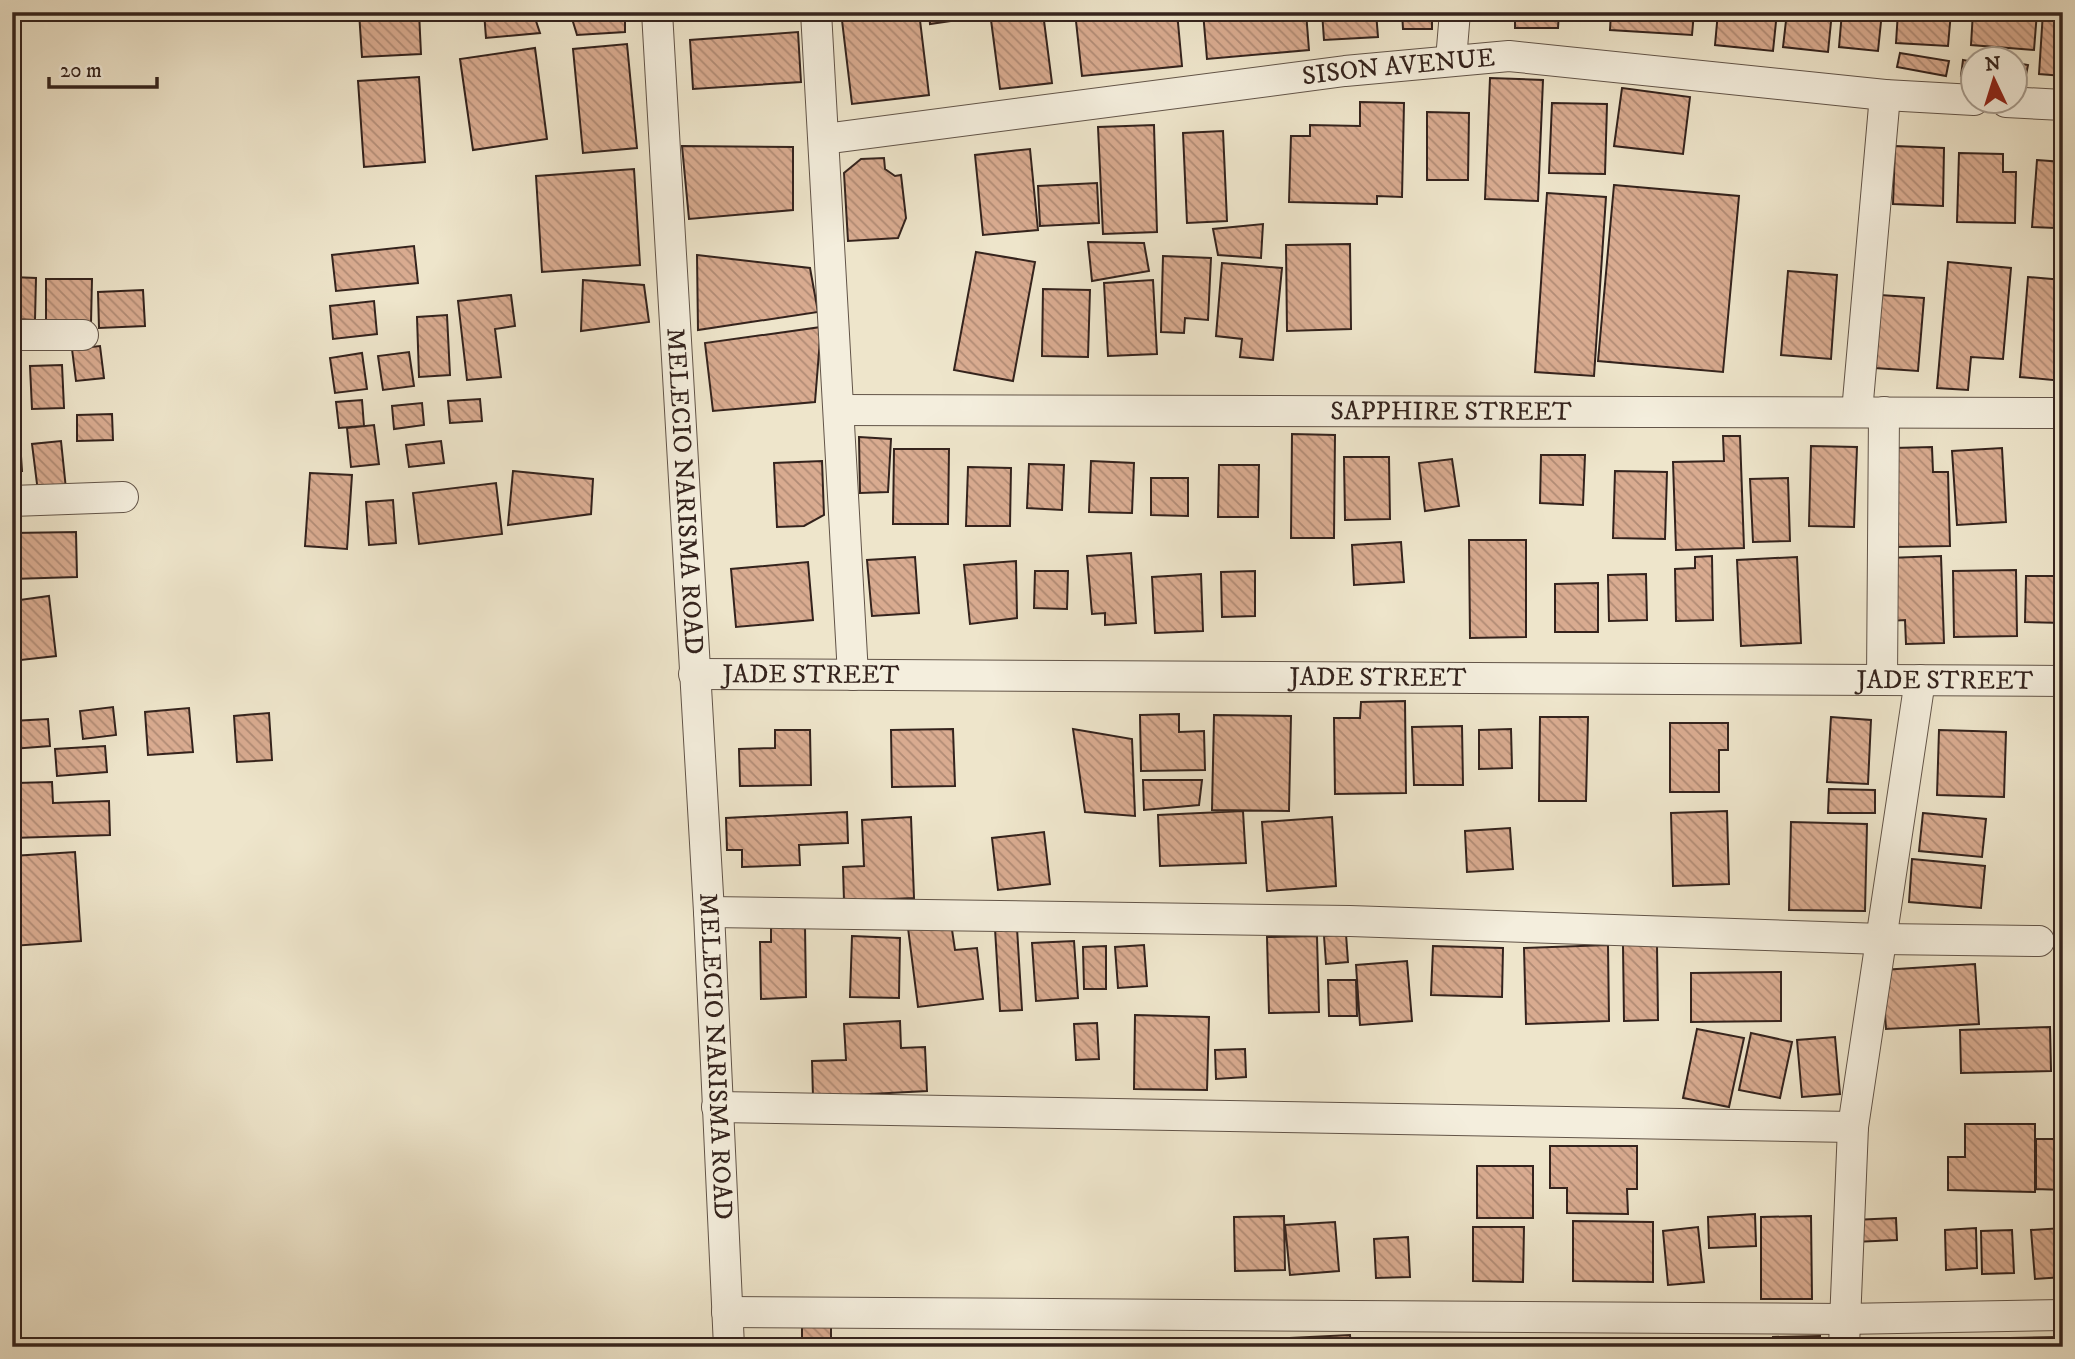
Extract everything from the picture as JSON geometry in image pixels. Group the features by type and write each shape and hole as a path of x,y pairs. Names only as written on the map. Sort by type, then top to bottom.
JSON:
{"street":[{"name":"MELECIO NARISMA ROAD","path":"657,12 709,912 729,1347"},
{"path":"816,12 853,675"},
{"path":"1451,60 1455,12"},
{"name":"SISON AVENUE","path":"824,139 1345,71 1509,56 1885,95 1960,99"},
{"path":"1882,680 1871,412 1885,95"},
{"path":"2030,103 2063,105"},
{"path":"12,335 83,335"},
{"name":"SAPPHIRE STREET","path":"839,410 2063,413"},
{"path":"12,501 122,497"},
{"name":"JADE STREET","path":"694,674 2063,681"},
{"path":"1843,1333 1853,1128 1920,680"},
{"path":"709,912 1350,921 2039,942"},
{"path":"717,1107 1853,1128"},
{"path":"727,1311 1843,1333 2063,1315"}],"building":[{"path":"359,12 419,12 421,54 362,57"},
{"path":"484,12 533,12 540,33 486,38"},
{"path":"570,12 625,12 625,32 577,35"},
{"path":"695,12 761,12 762,17 695,21"},
{"path":"841,12 919,12 929,95 852,104"},
{"path":"929,12 992,12 992,15 930,24"},
{"path":"1075,12 1177,12 1182,66 1082,76"},
{"path":"1203,12 1306,12 1309,50 1207,59"},
{"path":"1322,12 1376,12 1378,37 1324,40"},
{"path":"1402,12 1432,12 1432,29 1403,29"},
{"path":"1515,12 1559,12 1558,28 1515,28"},
{"path":"1611,12 1694,12 1692,35 1610,30"},
{"path":"1718,12 1777,12 1773,51 1715,45"},
{"path":"1787,12 1832,12 1828,52 1783,47"},
{"path":"1842,12 1882,12 1878,51 1839,47"},
{"path":"1898,12 1951,12 1948,46 1896,43"},
{"path":"1973,12 2037,12 2034,50 2030,50 2030,46 1971,45"},
{"path":"2043,12 2063,12 2063,76 2039,74"},
{"path":"1043,13 1052,83 1000,89 991,20"},
{"path":"798,32 801,82 693,89 690,40"},
{"path":"627,44 637,148 583,153 573,49"},
{"path":"535,48 547,139 473,150 460,59"},
{"path":"1900,53 1949,61 1946,76 1897,67"},
{"path":"419,77 425,162 364,167 358,81"},
{"path":"1490,78 1543,80 1538,201 1485,199"},
{"path":"1622,88 1690,97 1683,154 1614,146"},
{"path":"1360,102 1404,103 1402,197 1377,196 1377,204 1289,202 1291,136 1310,136 1310,125 1360,126"},
{"path":"1552,103 1607,104 1605,174 1549,173"},
{"path":"1427,112 1469,113 1468,180 1427,180"},
{"path":"1154,125 1157,232 1103,234 1098,127"},
{"path":"1223,131 1227,221 1187,223 1183,133"},
{"path":"682,146 793,147 793,210 689,219"},
{"path":"1895,146 1944,148 1943,206 1893,204"},
{"path":"1030,149 1038,230 983,235 975,155"},
{"path":"1959,153 2003,154 2003,172 2016,172 2015,223 1957,222"},
{"path":"884,158 885,169 895,176 901,175 906,218 898,238 848,241 844,173 861,159"},
{"path":"2037,160 2063,162 2063,218 2056,217 2055,228 2032,227"},
{"path":"634,169 640,265 542,272 536,176"},
{"path":"1097,183 1099,223 1040,226 1038,186"},
{"path":"1614,185 1739,196 1723,372 1598,361"},
{"path":"1547,193 1606,197 1594,376 1535,372"},
{"path":"1263,224 1261,258 1218,255 1213,229"},
{"path":"1088,242 1144,243 1149,271 1092,281"},
{"path":"1350,244 1351,329 1287,331 1286,245"},
{"path":"414,246 418,283 336,291 332,255"},
{"path":"976,252 1035,262 1013,381 954,370"},
{"path":"697,255 810,268 818,312 698,330"},
{"path":"1163,256 1211,258 1208,320 1185,318 1184,333 1161,332"},
{"path":"1948,262 2011,268 2003,359 1971,357 1968,390 1937,388"},
{"path":"1222,263 1282,268 1273,360 1240,357 1242,339 1216,336"},
{"path":"1788,271 1837,275 1831,359 1781,355"},
{"path":"12,277 36,278 35,320 12,319"},
{"path":"2028,277 2063,280 2063,381 2020,377"},
{"path":"46,279 92,279 91,323 46,322"},
{"path":"583,280 644,285 649,322 581,331"},
{"path":"1153,280 1157,354 1108,356 1104,283"},
{"path":"1043,289 1090,290 1088,357 1042,356"},
{"path":"143,290 145,326 99,328 98,292"},
{"path":"511,295 515,326 495,329 501,377 467,380 458,301"},
{"path":"1880,295 1924,298 1918,371 1875,368"},
{"path":"374,301 377,334 333,339 330,306"},
{"path":"447,315 450,375 419,377 417,317"},
{"path":"821,327 815,402 713,411 705,343"},
{"path":"100,346 104,378 76,381 72,349"},
{"path":"409,352 414,386 383,390 378,356"},
{"path":"362,353 367,389 335,393 330,358"},
{"path":"12,363 15,418 12,418"},
{"path":"62,365 64,408 32,409 30,366"},
{"path":"480,399 482,421 450,423 448,401"},
{"path":"362,400 364,426 339,428 336,402"},
{"path":"422,403 424,425 394,429 392,406"},
{"path":"112,414 113,440 77,441 77,415"},
{"path":"374,425 379,464 351,467 347,428"},
{"path":"12,427 19,427 22,471 12,471"},
{"path":"1292,434 1335,435 1334,538 1291,538"},
{"path":"1723,436 1740,436 1744,548 1676,550 1673,462 1724,461"},
{"path":"859,437 891,439 888,492 860,493"},
{"path":"61,441 66,489 38,492 32,444"},
{"path":"441,441 444,463 409,467 406,445"},
{"path":"1811,446 1857,447 1854,527 1809,526"},
{"path":"1932,447 1933,472 1948,472 1950,546 1895,547 1893,448"},
{"path":"2002,448 2006,522 1957,525 1952,451"},
{"path":"894,449 949,449 948,524 893,524"},
{"path":"1541,455 1585,455 1583,505 1540,503"},
{"path":"1344,457 1389,457 1390,519 1345,520"},
{"path":"1452,459 1459,506 1425,511 1419,463"},
{"path":"822,461 824,515 804,526 777,527 774,463"},
{"path":"1091,461 1134,463 1132,513 1089,512"},
{"path":"1029,464 1064,465 1062,510 1027,508"},
{"path":"1219,465 1259,465 1258,517 1218,517"},
{"path":"968,467 1011,468 1010,526 966,526"},
{"path":"513,471 593,479 591,514 508,525"},
{"path":"1615,471 1667,472 1665,539 1613,538"},
{"path":"310,473 352,475 347,549 305,546"},
{"path":"1151,478 1188,478 1188,516 1151,515"},
{"path":"1788,478 1790,541 1753,542 1750,479"},
{"path":"496,483 502,534 419,544 413,493"},
{"path":"393,500 396,543 369,545 366,502"},
{"path":"76,532 77,577 12,579 12,533"},
{"path":"1469,540 1526,540 1526,637 1470,638"},
{"path":"1401,542 1404,582 1354,585 1352,545"},
{"path":"1131,553 1136,623 1105,625 1105,613 1092,614 1087,556"},
{"path":"1712,556 1713,620 1676,621 1675,569 1695,568 1695,557"},
{"path":"1941,556 1944,643 1906,644 1905,620 1890,621 1888,558"},
{"path":"915,557 919,613 872,616 867,560"},
{"path":"1797,557 1801,643 1741,646 1737,560"},
{"path":"1016,561 1017,618 970,624 964,565"},
{"path":"808,562 813,620 736,627 731,569"},
{"path":"2016,570 2017,636 1954,637 1953,571"},
{"path":"1035,571 1068,571 1067,609 1034,608"},
{"path":"1255,571 1255,616 1222,617 1221,572"},
{"path":"1201,574 1203,631 1155,633 1152,577"},
{"path":"1646,574 1647,620 1609,621 1608,575"},
{"path":"2026,576 2063,576 2063,623 2025,622"},
{"path":"1598,583 1598,632 1555,632 1555,584"},
{"path":"49,596 56,656 12,661 12,601"},
{"path":"1405,701 1406,793 1335,794 1334,718 1360,718 1361,702"},
{"path":"113,707 116,735 83,739 80,711"},
{"path":"189,708 193,752 148,755 145,712"},
{"path":"269,713 272,760 237,762 234,716"},
{"path":"1179,714 1179,732 1204,731 1205,770 1141,771 1140,715"},
{"path":"1214,715 1291,716 1289,811 1212,810"},
{"path":"1540,717 1588,717 1586,801 1539,801"},
{"path":"1831,717 1871,720 1868,784 1827,782"},
{"path":"48,719 50,746 12,749 12,721"},
{"path":"1670,723 1728,723 1728,750 1719,750 1719,792 1670,792"},
{"path":"1462,726 1463,785 1414,785 1412,727"},
{"path":"953,729 955,786 892,787 891,730"},
{"path":"1073,729 1132,739 1135,816 1085,812"},
{"path":"1511,729 1512,768 1479,769 1479,730"},
{"path":"775,730 810,730 811,785 740,786 739,749 775,748"},
{"path":"1939,730 2006,732 2004,797 1937,795"},
{"path":"105,746 107,772 57,776 55,749"},
{"path":"12,760 16,760 16,783 52,782 53,803 109,801 110,835 12,838"},
{"path":"1143,780 1202,780 1199,805 1144,810"},
{"path":"1829,789 1875,790 1875,813 1828,813"},
{"path":"1243,811 1246,863 1160,866 1158,815"},
{"path":"1727,811 1729,884 1673,886 1671,813"},
{"path":"847,812 848,843 799,845 800,865 742,867 742,850 727,850 726,818"},
{"path":"1923,813 1986,819 1982,857 1919,851"},
{"path":"911,817 914,898 844,901 843,867 864,866 862,820"},
{"path":"1332,817 1336,886 1267,891 1262,822"},
{"path":"1791,822 1867,824 1865,911 1789,910"},
{"path":"1510,828 1513,869 1467,872 1465,831"},
{"path":"1044,832 1050,884 998,890 992,838"},
{"path":"75,852 81,941 12,946 12,856"},
{"path":"1912,859 1985,866 1981,908 1909,902"},
{"path":"951,923 955,950 977,948 983,999 918,1007 908,928"},
{"path":"805,925 806,997 761,999 760,942 771,942 771,926"},
{"path":"1017,928 1022,1010 1000,1011 995,929"},
{"path":"1346,934 1348,962 1326,964 1324,936"},
{"path":"852,936 900,938 899,998 850,997"},
{"path":"1317,936 1319,1012 1269,1013 1267,937"},
{"path":"1074,941 1078,998 1036,1001 1032,943"},
{"path":"1144,945 1147,986 1118,988 1115,947"},
{"path":"1608,945 1609,1021 1526,1024 1524,948"},
{"path":"1623,945 1657,945 1658,1020 1624,1021"},
{"path":"1106,946 1106,989 1084,989 1083,947"},
{"path":"1433,946 1503,948 1502,997 1431,995"},
{"path":"1407,961 1412,1021 1360,1025 1356,965"},
{"path":"1975,964 1979,1024 1886,1029 1882,970"},
{"path":"1781,972 1781,1021 1691,1022 1691,973"},
{"path":"1328,980 1356,980 1357,1016 1329,1016"},
{"path":"2063,1000 2063,1047 2057,1047 2055,1001"},
{"path":"1135,1015 1209,1017 1207,1090 1134,1089"},
{"path":"900,1021 901,1048 925,1047 927,1091 813,1097 812,1061 846,1060 844,1024"},
{"path":"1097,1023 1099,1059 1076,1060 1074,1024"},
{"path":"2050,1027 2051,1071 1961,1073 1960,1030"},
{"path":"1697,1029 1744,1038 1729,1107 1683,1098"},
{"path":"1751,1033 1792,1042 1780,1098 1739,1090"},
{"path":"1835,1037 1840,1094 1802,1097 1797,1040"},
{"path":"1245,1049 1246,1077 1216,1079 1215,1050"},
{"path":"2063,1050 2063,1112 2057,1113 2054,1051"},
{"path":"1965,1124 2035,1124 2035,1192 1948,1190 1948,1157 1965,1157"},
{"path":"2036,1139 2063,1139 2063,1190 2036,1189"},
{"path":"1550,1146 1637,1146 1637,1189 1627,1189 1628,1214 1567,1213 1567,1188 1550,1188"},
{"path":"1477,1166 1533,1166 1533,1218 1477,1218"},
{"path":"1755,1214 1756,1246 1709,1248 1708,1217"},
{"path":"1284,1216 1285,1270 1235,1271 1234,1217"},
{"path":"1811,1216 1812,1299 1761,1299 1761,1217"},
{"path":"1896,1218 1897,1240 1854,1242 1853,1220"},
{"path":"1573,1221 1653,1222 1653,1282 1573,1281"},
{"path":"1335,1222 1339,1271 1290,1275 1285,1225"},
{"path":"1473,1227 1524,1227 1523,1282 1473,1281"},
{"path":"1698,1227 1704,1282 1668,1285 1663,1231"},
{"path":"1976,1228 1977,1268 1946,1270 1945,1230"},
{"path":"2063,1228 2063,1277 2035,1279 2031,1230"},
{"path":"2012,1230 2014,1273 1982,1274 1981,1231"},
{"path":"1408,1237 1410,1277 1376,1278 1374,1239"},
{"path":"802,1321 831,1321 831,1347 780,1347 780,1341 802,1341"},
{"path":"1350,1335 1351,1347 1290,1347 1290,1338"},
{"path":"1820,1336 1820,1347 1773,1347 1773,1337"},
{"path":"2057,1337 2057,1347 2012,1347 2011,1338"},
{"path":"1765,1338 1766,1347 1720,1347 1720,1341"},
{"path":"1431,1341 1431,1347 1370,1347 1370,1344"}]}
